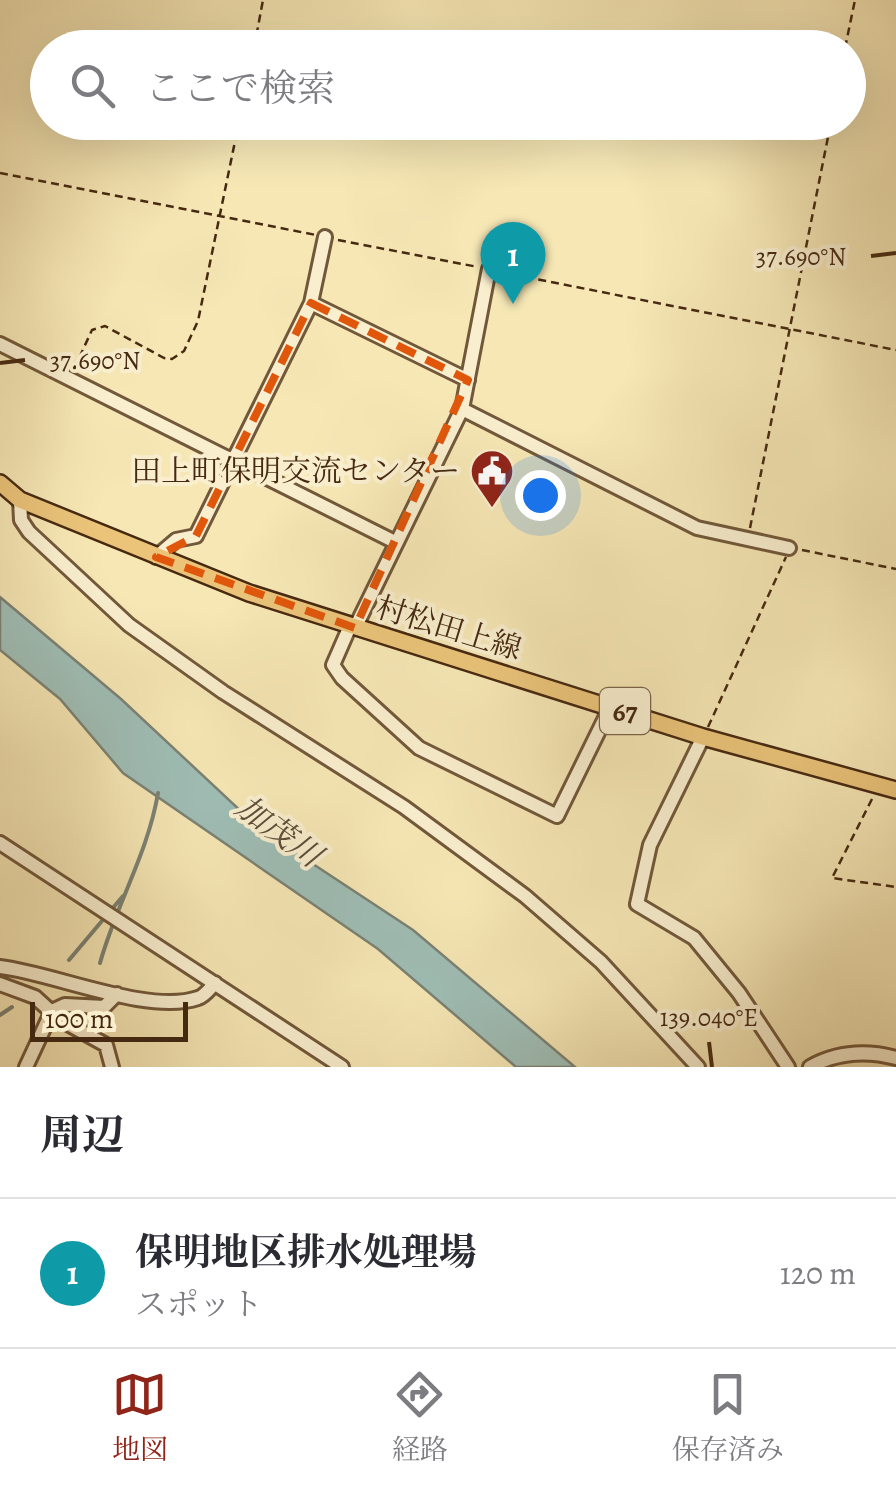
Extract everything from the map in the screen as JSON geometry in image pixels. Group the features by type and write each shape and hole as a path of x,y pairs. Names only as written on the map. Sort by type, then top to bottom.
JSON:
{"main road":[{"name":"村松田上線","path":"0,483 20,500 249,593 703,737 896,790"}],"street":[{"path":"156,556 176,540 196,536 312,303 325,237"},
{"path":"489,269 462,408 333,664 342,678 419,748 556,816 611,706"},
{"path":"312,303 468,380"},
{"path":"0,344 395,542"},
{"path":"462,408 697,528 788,548"},
{"path":"20,500 21,520 29,532 129,625 223,692 404,807 511,886 601,962 698,1067"},
{"path":"703,737 650,845 637,904 694,938 739,993 788,1067"},
{"path":"0,843 342,1067"},
{"path":"0,966 155,1000 186,1000 204,995 215,983"},
{"path":"0,984 36,997 69,1026 106,1044 112,1067"},
{"path":"26,1067 52,1011 64,1004 104,1007 117,994"},
{"path":"810,1067 840,1054 896,1058"}],"path":[{"path":"257,30 263,0"},
{"path":"849,30 855,0"},
{"path":"70,378 92,330 98,326 105,326 164,358 172,359 184,351 198,321 236,140"},
{"path":"748,539 827,140"},
{"path":"0,172 896,350"},
{"path":"703,737 788,548 896,569"},
{"path":"879,785 832,878 896,887"}],"highlighted area":[{"path":"311,303 468,380 355,628 156,557 196,536"}],"water":[{"path":"0,597 121,699 260,829 413,930 575,1067 516,1067 378,949 123,773 60,699 0,650"}],"waterway":[{"path":"100,963 147,837 158,793"},
{"path":"69,960 123,896"},
{"path":"0,1015 12,1007"}],"place":[{"name":"保明地区排水処理場","path":"513,304"},
{"name":"田上町保明交流センター","path":"492,509"}],"water label":[{"name":"加茂川","path":"279,831"}]}
